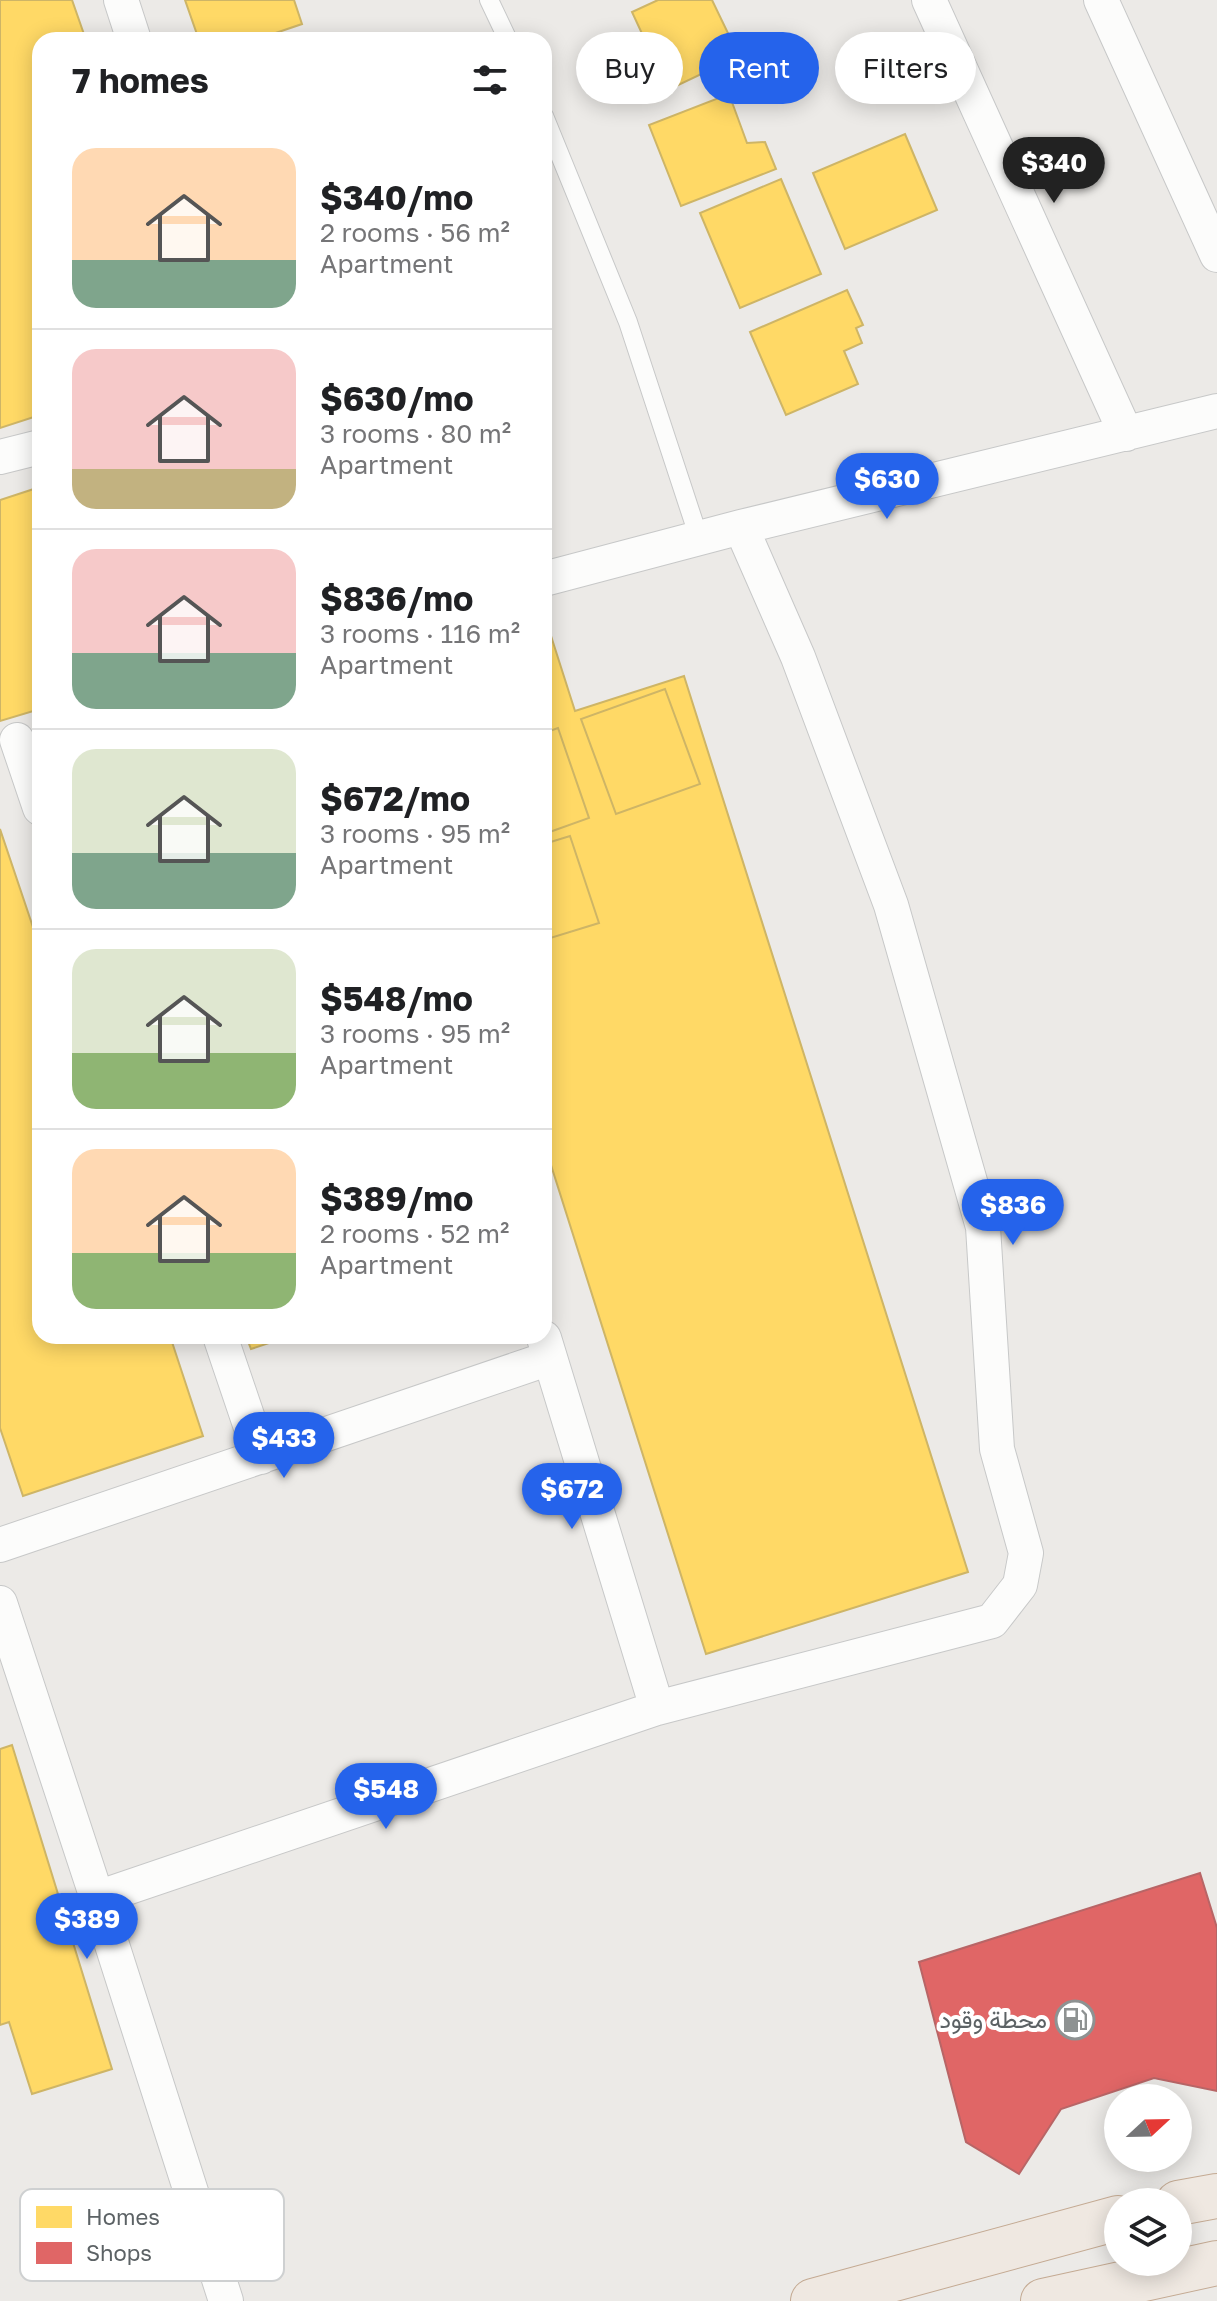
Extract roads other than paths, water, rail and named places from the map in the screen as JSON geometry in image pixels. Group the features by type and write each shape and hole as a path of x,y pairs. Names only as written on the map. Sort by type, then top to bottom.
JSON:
{"highway":[{"path":"1192,2200 1217,2196"},
{"path":"813,2301 1104,2222"},
{"path":"1043,2301 1217,2263"}],"street":[{"path":"121,0 131,32"},
{"path":"929,0 1126,434"},
{"path":"1101,0 1217,255"},
{"path":"552,577 741,527 1217,411"},
{"path":"0,457 32,449"},
{"path":"97,1898 657,1708 992,1621 1020,1585 1026,1553 997,1449 983,1227 891,905 798,657 741,527"},
{"path":"19,739 32,782"},
{"path":"223,1344 261,1457"},
{"path":"0,1545 261,1457 547,1347 657,1708"},
{"path":"0,1603 190,2189"},
{"path":"220,2281 226,2301"}],"lane":[{"path":"489,0 504,32"},
{"path":"552,136 628,322 699,538"}],"place":[{"name":"محطة وقود","path":"1075,2020"}]}
